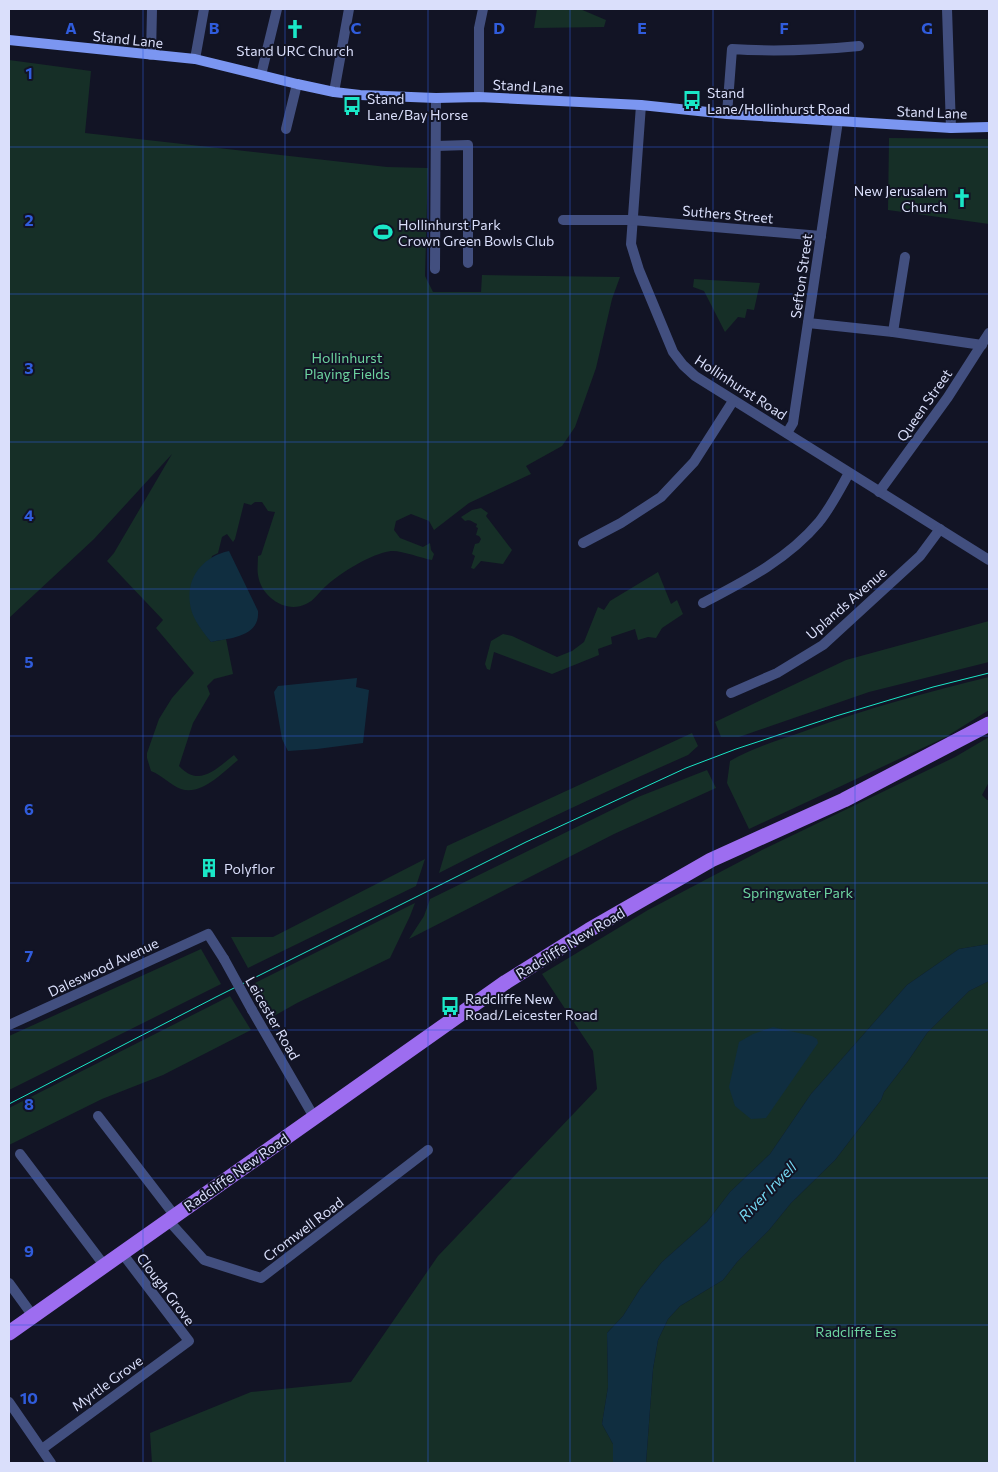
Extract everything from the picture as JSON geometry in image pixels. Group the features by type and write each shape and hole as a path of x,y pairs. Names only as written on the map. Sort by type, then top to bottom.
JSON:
{"main road":[{"name":"Radcliffe New Road","path":"9,1333 506,982 637,902 711,860 844,800 989,724"}],"street":[{"path":"152,9 152,55"},
{"path":"195,59 204,9"},
{"path":"261,75 277,9"},
{"path":"334,92 349,9"},
{"path":"479,97 479,28 483,9"},
{"path":"947,9 951,128"},
{"name":"Stand Lane","path":"9,40 195,59 334,92 394,98 479,97 641,105 727,114 951,128 989,127"},
{"path":"727,114 732,49 764,51 809,50 859,46"},
{"path":"286,129 297,84"},
{"path":"435,269 436,98"},
{"name":"Hollinhurst Road","path":"641,105 631,244 639,270 673,352 695,376 989,560"},
{"name":"Sefton Street","path":"786,433 793,423 838,121"},
{"path":"436,146 468,145 468,263"},
{"name":"Suthers Street","path":"563,220 632,220 821,236"},
{"path":"893,332 905,257"},
{"path":"808,323 893,332 982,345"},
{"name":"Queen Street","path":"879,492 943,404 989,333"},
{"path":"583,543 621,523 661,498 694,462 733,401"},
{"path":"703,603 747,580 800,543 820,520 850,473"},
{"name":"Uplands Avenue","path":"731,694 826,648 920,556 940,529"},
{"name":"Leicester Road","path":"208,934 314,1117"},
{"name":"Daleswood Avenue","path":"9,1025 208,934"},
{"path":"98,1116 172,1218"},
{"name":"Cromwell Road","path":"172,1218 204,1260 261,1278 428,1150"},
{"path":"20,1154 104,1265"},
{"name":"Clough Grove","path":"122,1253 189,1341"},
{"path":"9,1282 34,1316"},
{"name":"Myrtle Grove","path":"42,1449 189,1341"},
{"path":"9,1402 51,1463"}],"green space":[{"path":"537,9 580,9 606,20 604,27 534,28"},
{"name":"Hollinhurst Playing Fields","path":"9,60 91,71 85,133 387,167 428,168 425,276 433,292 481,292 482,275 620,277 612,299 596,368 575,427 562,446 526,466 531,474 469,503 434,530 429,521 411,514 396,521 394,530 400,538 423,547 430,543 434,554 432,560 400,552 391,551 383,553 365,560 340,575 309,603 298,607 283,605 276,602 264,590 258,573 258,556 261,555 275,512 268,511 262,502 255,502 251,505 244,503 235,539 233,542 227,534 222,537 218,553 212,556 198,624 211,642 226,639 233,674 214,679 207,686 210,694 193,723 179,766 194,776 200,776 214,770 234,755 238,760 205,786 197,789 181,789 173,785 151,771 147,758 159,719 172,698 194,673 156,628 163,620 107,561 114,553 172,454 94,539 9,618"},
{"path":"889,138 988,139 989,224 888,210"},
{"path":"694,279 760,283 754,310 747,309 745,318 738,317 725,332 704,291 693,287"},
{"path":"481,508 488,513 486,516 512,550 503,564 481,561 474,569 471,568 475,556 472,554 475,544 479,543 481,539 476,535 477,524 465,521 461,517 472,510"},
{"path":"658,572 671,604 677,600 683,614 662,628 656,638 648,637 638,640 635,629 611,637 612,644 598,649 599,655 552,674 494,652 490,670 487,669 485,664 491,641 503,634 512,636 557,657 572,651 584,642 598,607 604,610 610,601"},
{"path":"989,621 989,662 869,692 739,737 721,737 715,722 846,660"},
{"path":"989,677 989,710 944,738 749,829 727,783 730,761 767,744 850,715"},
{"path":"692,733 698,746 688,755 563,812 439,873 447,846"},
{"name":"Springwater Park","path":"989,737 989,782 982,795 989,800 989,944 959,949 907,985 811,1094 770,1154 730,1192 707,1222 662,1262 640,1289 623,1316 607,1333 608,1387 602,1424 613,1444 613,1463 152,1463 150,1433 251,1392 351,1382 438,1256 597,1089 593,1051 542,974 648,910 762,850 955,757"},
{"path":"707,770 716,788 614,834 409,939 424,916 430,899 638,797"},
{"path":"425,859 416,886 248,968 231,937 273,937"},
{"path":"415,903 390,958 274,1016 255,983"},
{"path":"201,949 221,984 9,1090 9,1036"},
{"name":"Radcliffe Ees","path":"989,981 989,1463 646,1463 653,1369 658,1340 668,1319 680,1306 723,1280 791,1203 835,1160 881,1100 884,1092 927,1033 969,991"},
{"path":"230,996 251,1030 163,1075 102,1099 9,1145 9,1108"}],"water":[{"path":"229,551 258,611 257,620 249,631 242,635 211,642 192,613 189,598 190,589 197,571 203,564 219,554"},
{"path":"357,678 356,687 369,690 363,743 288,751 282,739 274,692 278,686"},
{"name":"River Irwell","path":"989,944 989,981 969,991 927,1033 884,1092 881,1100 835,1160 791,1203 723,1280 680,1306 668,1319 658,1340 653,1369 646,1463 613,1463 613,1444 602,1424 608,1387 607,1333 623,1316 640,1289 662,1262 707,1222 730,1192 770,1154 811,1094 907,985 959,949"},
{"path":"773,1027 812,1036 817,1039 818,1043 766,1118 751,1119 735,1106 729,1087 739,1042 753,1034"}],"tram line":[{"path":"9,1104 216,997 526,842 686,768 736,749 836,716 933,687 989,673"}],"place":[{"name":"Stand URC Church","path":"295,29"},
{"name":"Stand Lane/Hollinhurst Road","path":"692,100"},
{"name":"Stand Lane/Bay Horse","path":"352,106"},
{"name":"New Jerusalem Church","path":"962,198"},
{"name":"Hollinhurst Park Crown Green Bowls Club","path":"383,232"},
{"name":"Polyflor","path":"209,868"},
{"name":"Radcliffe New Road/Leicester Road","path":"450,1006"}]}
